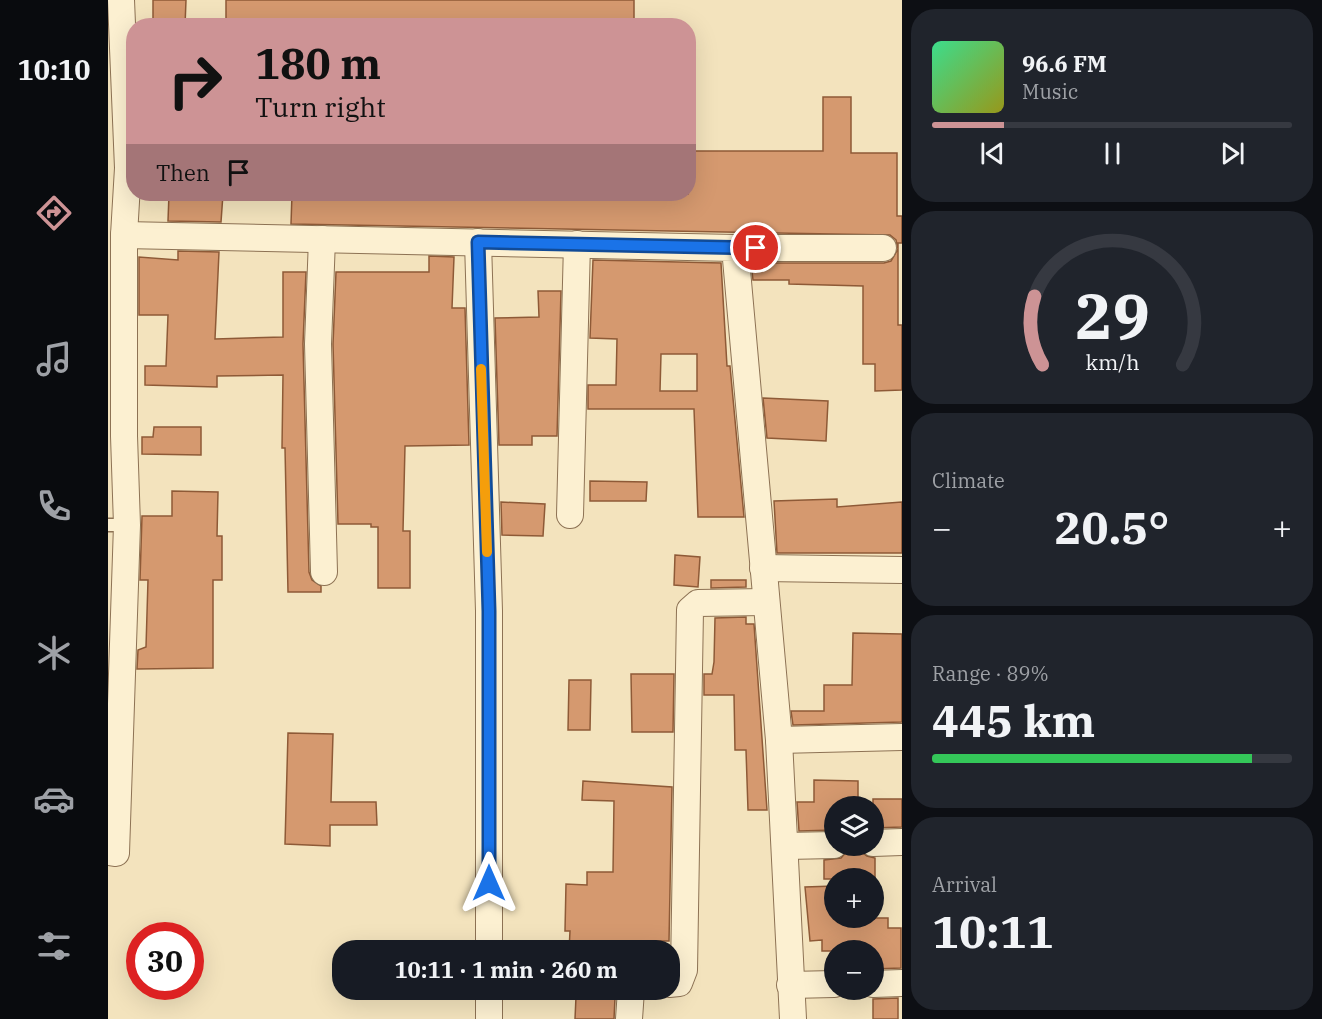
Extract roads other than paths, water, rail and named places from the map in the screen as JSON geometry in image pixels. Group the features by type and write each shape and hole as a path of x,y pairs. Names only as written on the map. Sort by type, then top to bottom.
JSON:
{"street":[{"path":"108,852 116,852 118,525 116,307 124,235 118,168 121,0"},
{"path":"124,235 735,248 883,248"},
{"path":"322,239 318,344 324,572"},
{"path":"478,242 489,611 489,940"},
{"path":"570,515 577,244"},
{"path":"735,248 779,740 793,1019"},
{"path":"763,568 902,570"},
{"path":"680,980 684,970 690,610 698,603 766,602"},
{"path":"779,740 902,737"},
{"path":"884,843 902,842"},
{"path":"786,846 824,844"},
{"path":"884,984 902,983"},
{"path":"790,985 824,984"},
{"path":"489,1000 489,1019"},
{"path":"629,1019 630,1000"}]}
